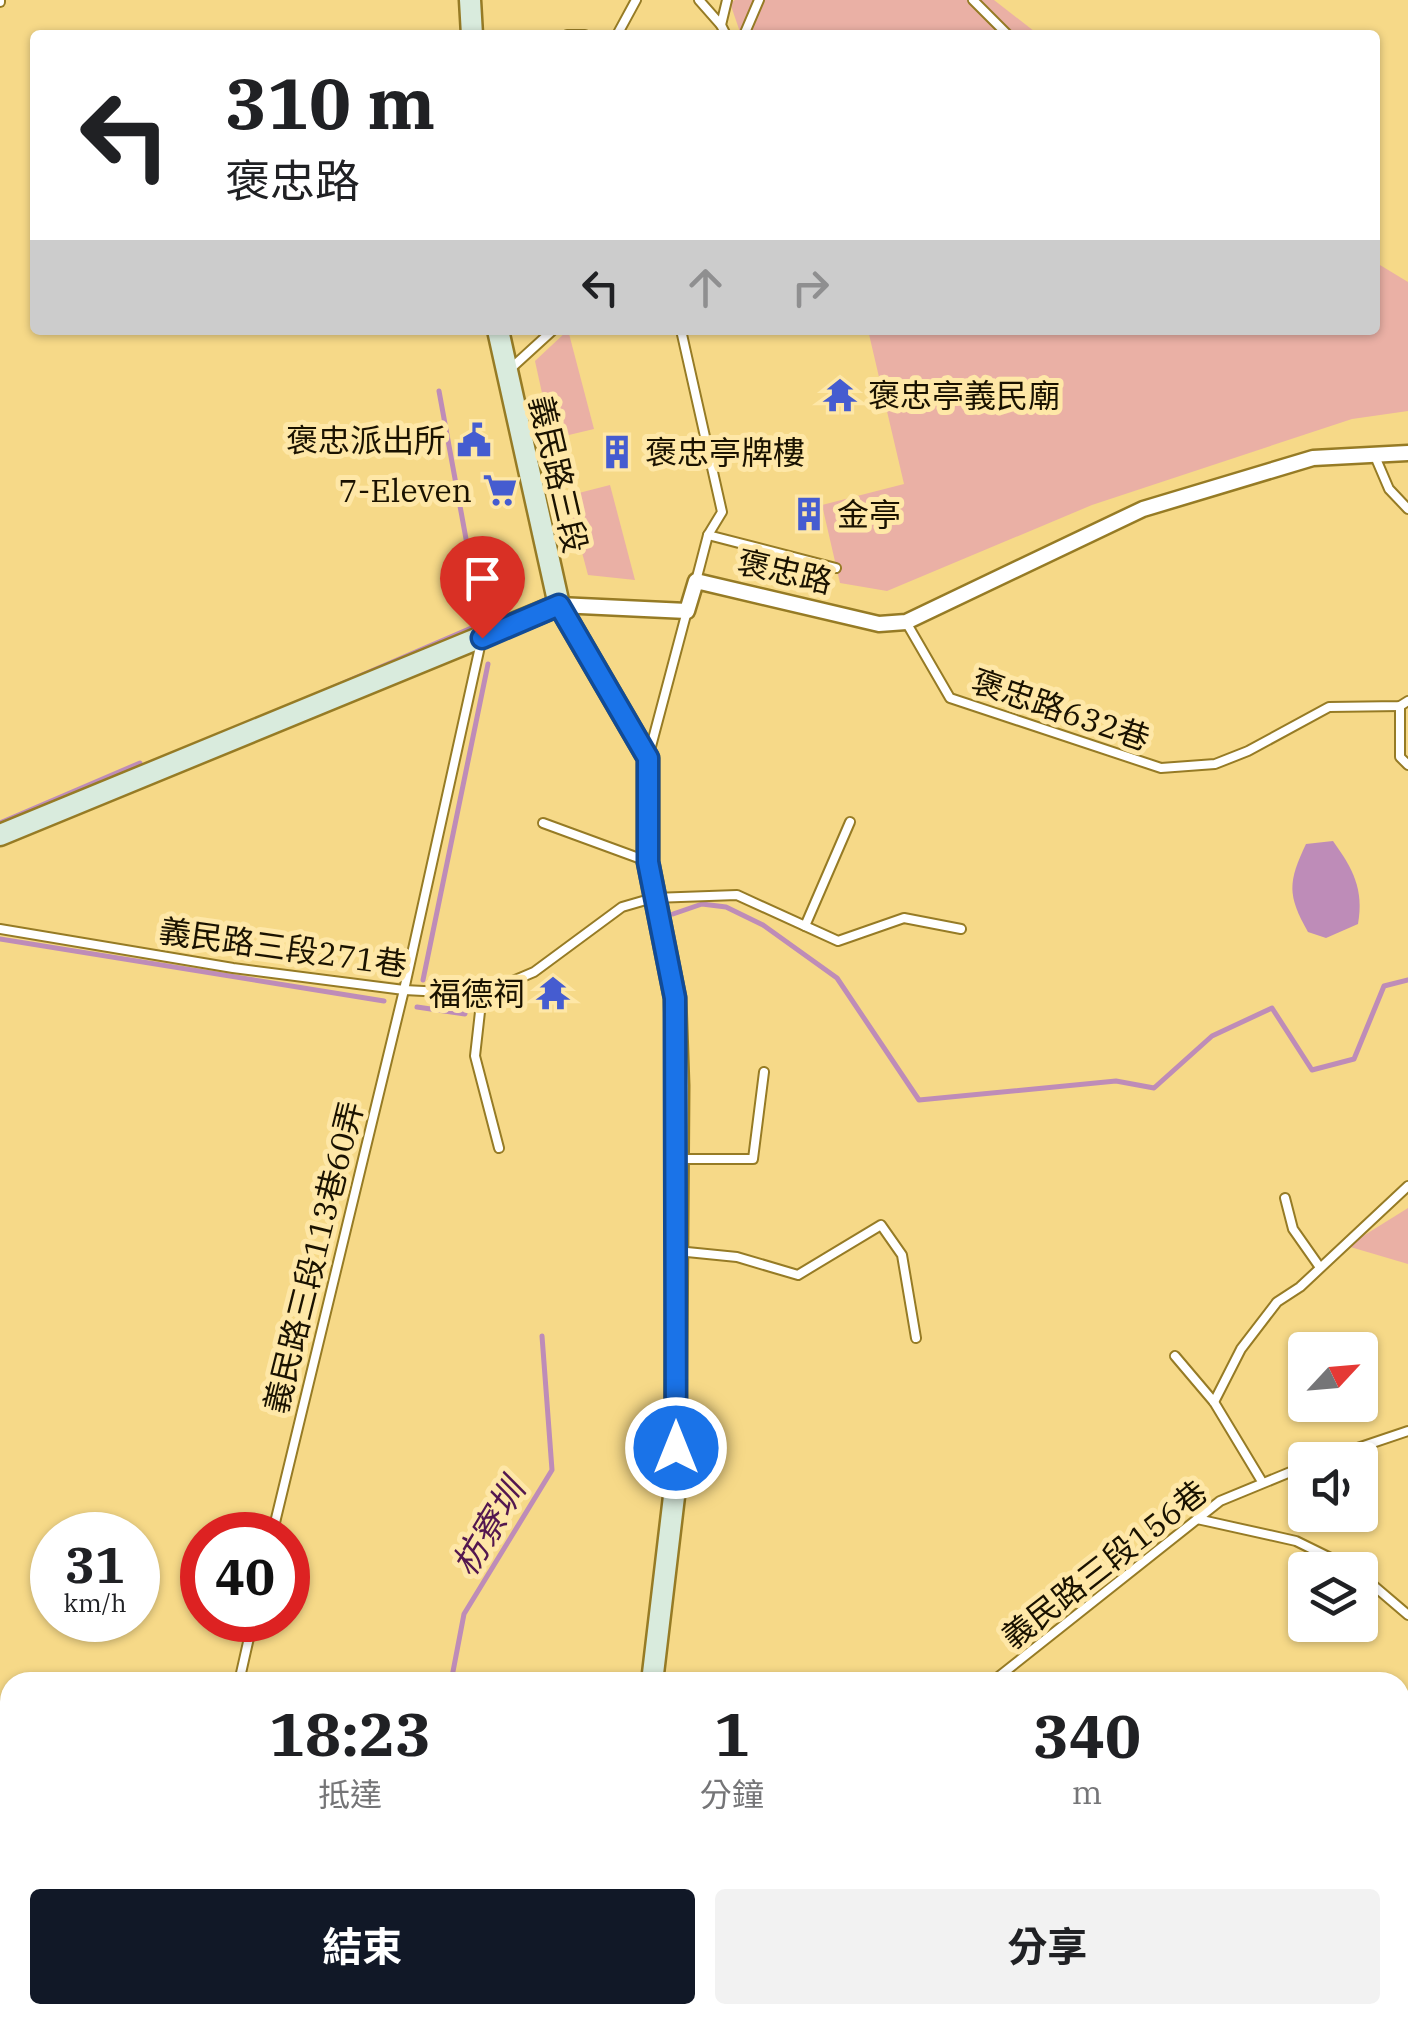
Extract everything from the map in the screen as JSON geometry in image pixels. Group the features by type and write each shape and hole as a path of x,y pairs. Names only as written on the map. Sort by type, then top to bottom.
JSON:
{"street":[{"path":"470,0 472,30"},
{"name":"義民路三段","path":"499,335 504,374 559,605 648,758"},
{"name":"褒忠路","path":"686,610 696,581 879,624 906,622 1143,509 1313,458 1408,453"},
{"path":"0,835 559,605 686,610"},
{"path":"648,758 648,862 675,998 678,1159 676,1488 653,1672"}],"lane":[{"path":"620,30 636,0"},
{"path":"700,0 724,30"},
{"path":"721,25 727,0"},
{"path":"746,30 759,0"},
{"path":"973,0 1003,30"},
{"path":"504,374 547,335"},
{"path":"682,335 722,512 708,535 696,581"},
{"path":"1374,454 1389,489 1408,508"},
{"path":"708,535 836,568"},
{"path":"648,758 686,610"},
{"name":"褒忠路632巷","path":"906,622 950,698 1161,768 1214,764 1248,751 1329,707 1404,704"},
{"name":"義民路三段113巷60弄","path":"278,1512 404,990 482,638"},
{"path":"1404,704 1400,757 1408,765"},
{"path":"804,926 850,822"},
{"path":"543,823 648,862"},
{"name":"義民路三段271巷","path":"0,930 404,990 482,994 534,972 622,907 653,898 725,892 838,941 904,918 961,929"},
{"path":"482,994 475,1056 499,1148"},
{"path":"678,1159 754,1158 764,1072"},
{"path":"1214,1402 1241,1349 1277,1302 1300,1288 1408,1186"},
{"path":"1285,1198 1292,1229 1319,1266"},
{"path":"677,1250 737,1256 798,1276 881,1225 902,1255 916,1338"},
{"path":"1175,1356 1214,1402 1262,1480"},
{"path":"1375,1442 1408,1431"},
{"name":"義民路三段156巷","path":"1005,1672 1196,1519 1262,1480 1288,1472"},
{"path":"1196,1519 1296,1540 1319,1552"},
{"path":"1378,1590 1408,1615"},
{"path":"240,1672 247,1642"}],"shaded area":[{"path":"994,0 1033,30 739,30 730,3"},
{"path":"1380,265 1408,282 1408,411 1352,419 1092,505 887,591 840,583 822,505 904,484 869,335 1380,335"},
{"path":"563,335 569,335 594,429 552,439 535,361"},
{"path":"610,485 635,580 588,575 567,496"},
{"path":"1333,841 1355,880 1359,912 1358,924 1326,938 1308,932 1296,908 1292,888 1306,844"},
{"path":"1408,1208 1408,1264 1347,1246"}],"waterway":[{"name":"枋寮圳","path":"439,391 479,610"},
{"path":"325,691 483,623"},
{"name":"枋寮圳","path":"423,980 488,664"},
{"path":"0,823 140,763"},
{"path":"673,914 702,904 726,907 763,925 837,978 919,1100 1116,1081 1154,1088 1212,1036 1272,1008 1312,1070 1354,1059 1384,986 1408,980"},
{"path":"0,939 384,1001"},
{"name":"枋寮圳","path":"417,1007 465,1014"},
{"name":"枋寮圳","path":"453,1672 464,1614 552,1470 542,1336"}],"place":[{"name":"褒忠亭義民廟","path":"840,395"},
{"name":"褒忠派出所","path":"474,440"},
{"name":"褒忠亭牌樓","path":"617,452"},
{"name":"7-Eleven","path":"500,490"},
{"name":"金亭","path":"809,514"},
{"name":"福德祠","path":"553,993"}],"route":[{"path":"482,638 559,605 648,758 648,862 675,998 676,1448"}]}
